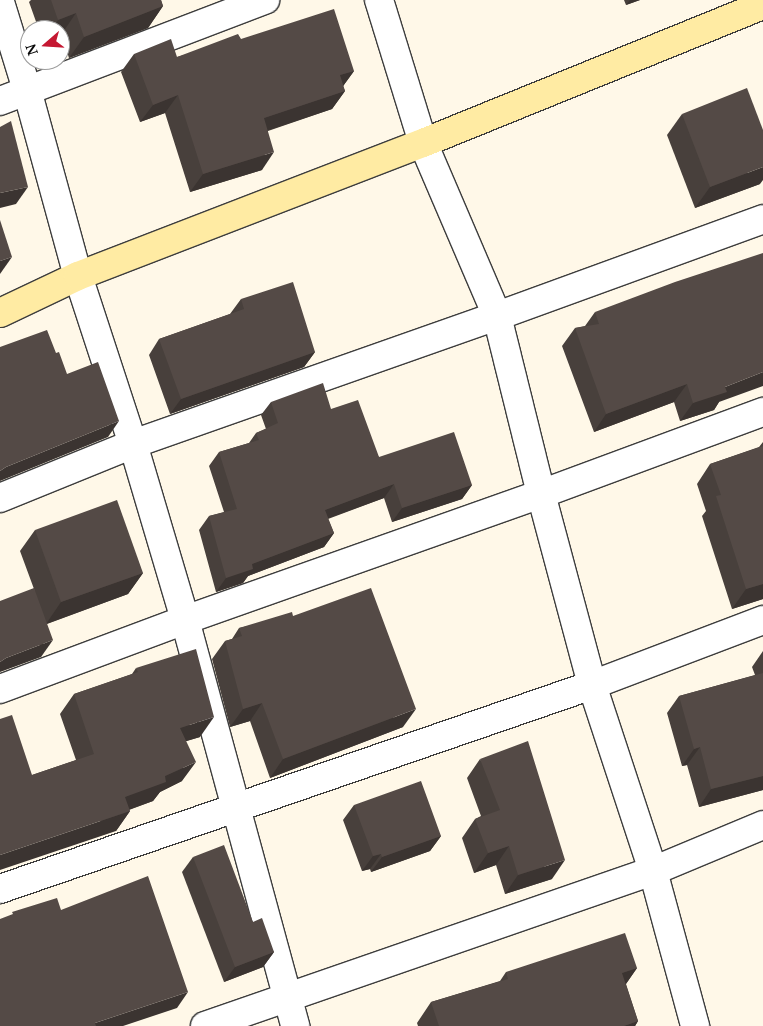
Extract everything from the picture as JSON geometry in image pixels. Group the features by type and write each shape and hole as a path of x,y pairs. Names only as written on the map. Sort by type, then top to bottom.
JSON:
{"street":[{"path":"0,101 265,0"},
{"path":"379,0 423,142 497,316 541,494 592,685 653,871 694,1026"},
{"path":"0,2 27,90 78,276 133,444 185,620 295,1026"},
{"path":"0,313 78,276 760,9"},
{"path":"0,498 133,444 497,316 763,219"},
{"path":"0,689 185,620 541,494 763,412"},
{"path":"0,889 592,685 763,620"},
{"path":"204,1026 653,871 763,825"}],"building":[{"path":"51,0 161,0 163,6 84,37 76,13 58,20"},
{"path":"334,9 354,71 340,75 345,91 264,118 274,152 203,174 178,95 153,105 134,54 171,39 177,57 238,34 241,39"},
{"path":"747,88 763,130 763,167 710,187 682,114"},
{"path":"11,121 28,187 0,193 0,127"},
{"path":"0,220 12,257 0,261"},
{"path":"763,253 763,372 725,387 727,392 693,403 687,384 606,414 575,328 599,324 595,312 675,282"},
{"path":"293,282 315,352 181,399 159,339 244,309 241,299"},
{"path":"47,330 56,353 59,352 67,374 98,362 119,421 0,471 0,347"},
{"path":"323,383 331,409 358,400 379,457 454,432 472,485 402,508 394,484 325,510 334,533 252,564 253,569 226,578 209,516 237,509 219,452 259,440 256,433 278,423 271,402"},
{"path":"763,446 763,584 746,589 716,496 721,495 710,464"},
{"path":"117,500 143,573 61,602 35,530"},
{"path":"34,588 53,640 0,662 0,601"},
{"path":"371,588 416,709 283,759 262,703 243,709 225,641 242,636 239,628 292,612 293,616"},
{"path":"196,649 214,717 180,728 196,762 165,776 166,782 125,797 130,811 0,855 0,719 12,715 32,775 94,754 74,694 138,672 136,668"},
{"path":"763,673 763,776 711,789 700,747 694,749 679,696"},
{"path":"528,741 565,860 518,875 509,846 488,853 475,819 500,810 480,759"},
{"path":"421,781 441,836 382,857 381,854 373,856 354,805"},
{"path":"224,845 253,922 262,918 274,952 235,967 193,857"},
{"path":"148,876 188,992 95,1023 96,1026 0,1026 0,919 13,914 12,912 57,898 61,910"},
{"path":"625,933 637,968 622,973 638,1021 624,1026 439,1026 431,1002 508,979 506,972"}]}
